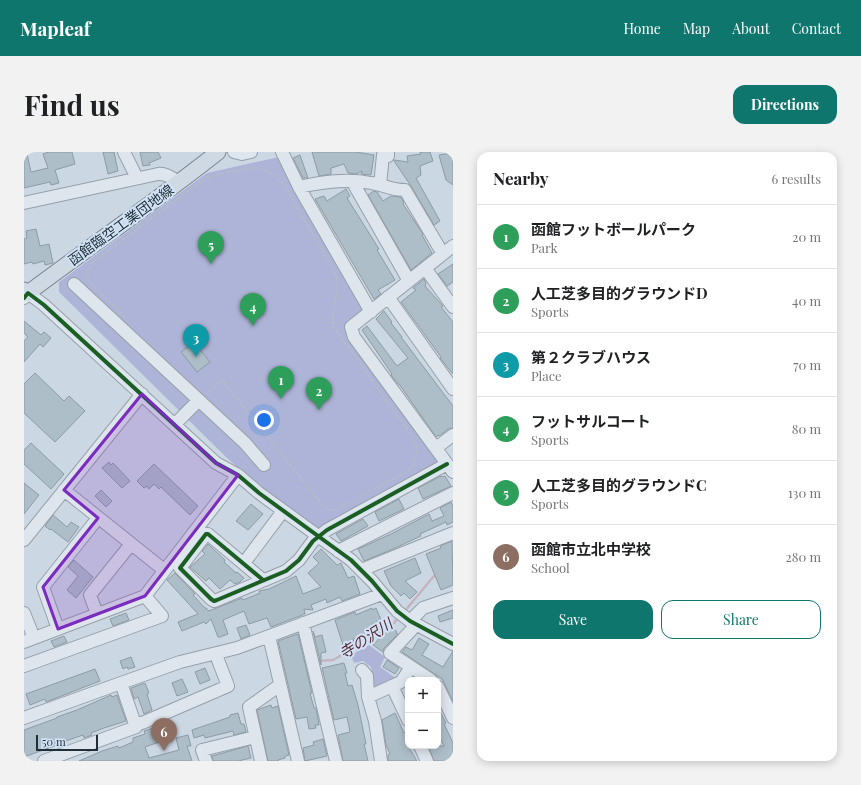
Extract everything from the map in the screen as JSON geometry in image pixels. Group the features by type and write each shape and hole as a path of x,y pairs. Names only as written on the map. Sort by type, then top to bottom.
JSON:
{"main road":[{"name":"函館臨空工業団地線","path":"25,294 90,246 130,219 215,153"}],"street":[{"path":"124,152 137,178"},
{"path":"234,152 242,154 251,152"},
{"path":"282,152 299,187 371,312"},
{"path":"380,185 383,155 388,156 388,152"},
{"path":"24,202 162,173 179,182"},
{"path":"299,187 328,181 352,181 370,182 394,190 405,190 443,254"},
{"path":"352,181 409,281"},
{"path":"263,580 208,534 206,534 180,568 214,601 286,571 299,560 313,541 327,530 450,468 354,337 351,327 453,246"},
{"path":"425,268 453,307"},
{"path":"74,284 198,401 245,443 264,466"},
{"path":"25,294 44,305 216,463 238,475 338,551 361,570 407,619 453,644"},
{"path":"388,297 453,389"},
{"path":"24,540 142,394"},
{"path":"175,424 198,401"},
{"path":"436,448 453,435"},
{"path":"24,613 29,640 145,596 238,475"},
{"path":"64,490 164,570"},
{"path":"338,551 453,494"},
{"path":"244,563 283,510"},
{"path":"58,629 43,587 98,518"},
{"path":"361,570 453,533"},
{"path":"97,614 90,596 131,544"},
{"path":"24,718 180,662 237,648 382,594"},
{"path":"24,666 162,616 145,596"},
{"path":"427,677 390,653 407,619 422,608 453,598"},
{"path":"303,624 336,761"},
{"path":"268,636 298,761"},
{"path":"135,724 142,723 228,686 218,660 218,653"},
{"path":"368,697 401,682 411,667"},
{"path":"362,670 367,676 368,697 375,721 381,761"},
{"path":"44,761 136,727 121,683"},
{"path":"261,761 249,707 280,685"},
{"path":"392,686 405,714"},
{"path":"441,692 453,718"},
{"path":"206,761 202,750 255,737"},
{"path":"421,749 427,761"}],"path":[{"path":"127,318 93,286 85,275 92,263 207,177 249,168 268,171 276,176 285,186 336,275 338,286 332,316 333,326 412,436 417,448 416,460 407,471 336,510 329,510 325,508 222,380 198,401"}],"highlighted area":[{"path":"142,394 216,463 238,475 145,596 58,629 43,587 98,518 64,490"}],"shaded area":[{"path":"279,157 363,311 345,326 351,339 441,464 320,532 261,487 229,460 59,292 59,282 207,173"},
{"path":"369,645 385,657 380,667 397,679 375,690 371,667 363,661 354,663 351,655"}],"building":[{"path":"49,152 72,152 75,164 55,170 59,183 51,185 50,182 24,188 24,154 27,154 31,172 48,168 43,154"},
{"path":"103,152 114,152 118,171 108,174"},
{"path":"140,152 158,152 161,158 149,163 150,165 143,166"},
{"path":"312,152 356,152 374,155 371,175 361,174 362,171 356,174 348,173 344,164 331,168 331,174 319,176"},
{"path":"420,152 430,152 433,161 420,166 421,175 416,178 440,221 434,225 394,161 408,162 407,156 421,154"},
{"path":"451,153 453,162 453,185 446,180 439,155"},
{"path":"300,155 308,178 303,178 293,158"},
{"path":"346,189 350,196 347,198 379,249 377,250 395,280 378,290 381,294 374,299 315,199 324,196 327,201"},
{"path":"374,191 377,192 383,201 391,196 401,197 404,203 403,204 423,234 422,235 432,253 411,270 368,195"},
{"path":"36,229 40,246 49,244 53,263 45,265 44,261 33,264 32,262 24,264 24,239 27,238 26,231"},
{"path":"453,264 453,282 447,286 438,274"},
{"path":"424,279 426,283 425,286 443,306 441,307 453,322 453,374 401,302 416,290 413,288"},
{"path":"384,311 401,337 453,406 453,428 448,429 439,436 438,435 436,437 391,375 392,374 362,330 367,326 397,366 408,358 376,319"},
{"path":"24,321 41,335 44,332 51,338 43,347 40,344 24,362 24,341 28,337 24,333"},
{"path":"194,342 210,362 197,372 181,352"},
{"path":"35,373 64,401 69,396 85,411 55,442 24,413 24,384"},
{"path":"31,443 64,474 51,489 24,464 24,450"},
{"path":"109,462 111,465 113,463 130,481 122,488 102,468"},
{"path":"154,464 198,506 190,515 161,487 159,489 154,484 149,489 147,486 144,488 137,481"},
{"path":"441,476 445,476 451,486 423,499 418,488"},
{"path":"24,483 39,495 24,514"},
{"path":"101,490 112,501 106,507 95,496"},
{"path":"399,499 404,509 379,521 375,512"},
{"path":"451,502 453,507 453,522 447,525 446,522 420,534 421,536 364,561 358,549 429,514 432,521 444,516 440,508"},
{"path":"251,504 263,514 248,530 236,521"},
{"path":"53,515 67,527 71,522 79,527 68,542 45,526"},
{"path":"363,519 368,526 341,541 336,534"},
{"path":"452,541 453,585 441,590 426,554 441,548 440,546"},
{"path":"208,544 225,560 224,562 244,578 240,582 235,584 230,580 220,589 209,578 206,581 190,567 205,554 202,551"},
{"path":"321,549 337,565 341,563 348,578 354,576 360,594 342,601 340,597 327,603 326,599 311,605 313,610 304,609 305,614 271,627 267,618 249,624 244,611 223,620 228,634 220,637 218,637 211,619 206,624 204,622 182,631 178,622 198,614 167,580 175,573 195,594 193,595 209,611 242,598 243,600 260,593 259,591 269,589 296,576 303,594 321,587 308,573 319,563 313,557"},
{"path":"415,558 421,573 405,581 417,592 410,599 404,593 401,596 391,586 384,571"},
{"path":"74,560 93,577 76,598 67,590 78,576 68,567"},
{"path":"372,608 373,610 376,608 381,620 372,624 375,632 353,639 354,642 343,645 335,620 355,612 356,615"},
{"path":"453,610 453,618 440,622 438,616"},
{"path":"126,613 129,620 113,626 110,619"},
{"path":"246,625 250,635 241,639 237,628"},
{"path":"391,626 398,634 384,648 383,652 373,645"},
{"path":"313,631 315,637 322,635 326,652 321,653 321,665"},
{"path":"298,634 312,693 310,693 314,708 316,708 319,725 315,725 316,728 309,729 307,717 296,719 278,641"},
{"path":"64,636 67,642 54,647 51,641"},
{"path":"419,638 429,644 422,655 443,667 453,651 453,701 441,677 402,652 406,647 412,650"},
{"path":"131,657 135,667 128,669 127,667 123,669 120,661"},
{"path":"387,660 399,668 395,674 383,667"},
{"path":"344,663 347,673 345,673 348,686 352,685 358,705 368,761 343,761 338,735 350,732 347,717 334,720 322,668"},
{"path":"205,668 210,680 200,684 195,672"},
{"path":"95,669 100,681 46,702 45,699 30,705 26,694"},
{"path":"182,679 188,692 177,696 172,683"},
{"path":"145,683 149,693 147,694 152,710 144,714 138,697 134,699 131,688"},
{"path":"111,695 112,697 117,695 126,721 91,733 92,735 84,738 83,735 63,742 64,744 57,745 24,757 24,730 77,710"},
{"path":"271,705 272,708 278,706 289,755 278,760 279,761 268,761 257,710"},
{"path":"238,713 241,724 244,724 246,732 234,735 233,731 205,738 204,735 194,738 192,730"},
{"path":"395,713 405,732 405,749 410,749 417,761 388,761 388,755 390,754 386,745 382,720"},
{"path":"441,714 453,743 453,761 434,761 429,749 441,749 441,746 444,746 441,740"},
{"path":"153,728 155,735 159,734 162,741 145,747 149,758 179,750 176,738 188,735 191,746 187,746 192,761 79,761 102,751 118,746 119,748 133,742 133,738 145,734 144,731"},
{"path":"323,739 327,756 305,761 303,748 314,745 313,742"},
{"path":"248,746 251,758 238,761 213,761 212,756"}],"waterway":[{"name":"寺の沢川","path":"404,612 434,576 438,575"},
{"name":"寺の沢川","path":"315,661 333,660 367,641 394,623 399,617"}],"cycle path":[{"path":"24,298 28,293 44,305 216,463 238,475 259,493 351,560 372,581 397,611 410,621 453,644"},
{"path":"263,580 208,534 206,534 180,568 211,599 214,601 217,600 286,571 299,560 313,541 327,530 447,464"}],"place":[{"name":"人工芝多目的グラウンドC","path":"211,264"},
{"name":"フットサルコート","path":"253,326"},
{"name":"第２クラブハウス","path":"196,357"},
{"name":"函館フットボールパーク","path":"281,399"},
{"name":"人工芝多目的グラウンドD","path":"319,410"},
{"name":"函館市立北中学校","path":"164,751"}]}
